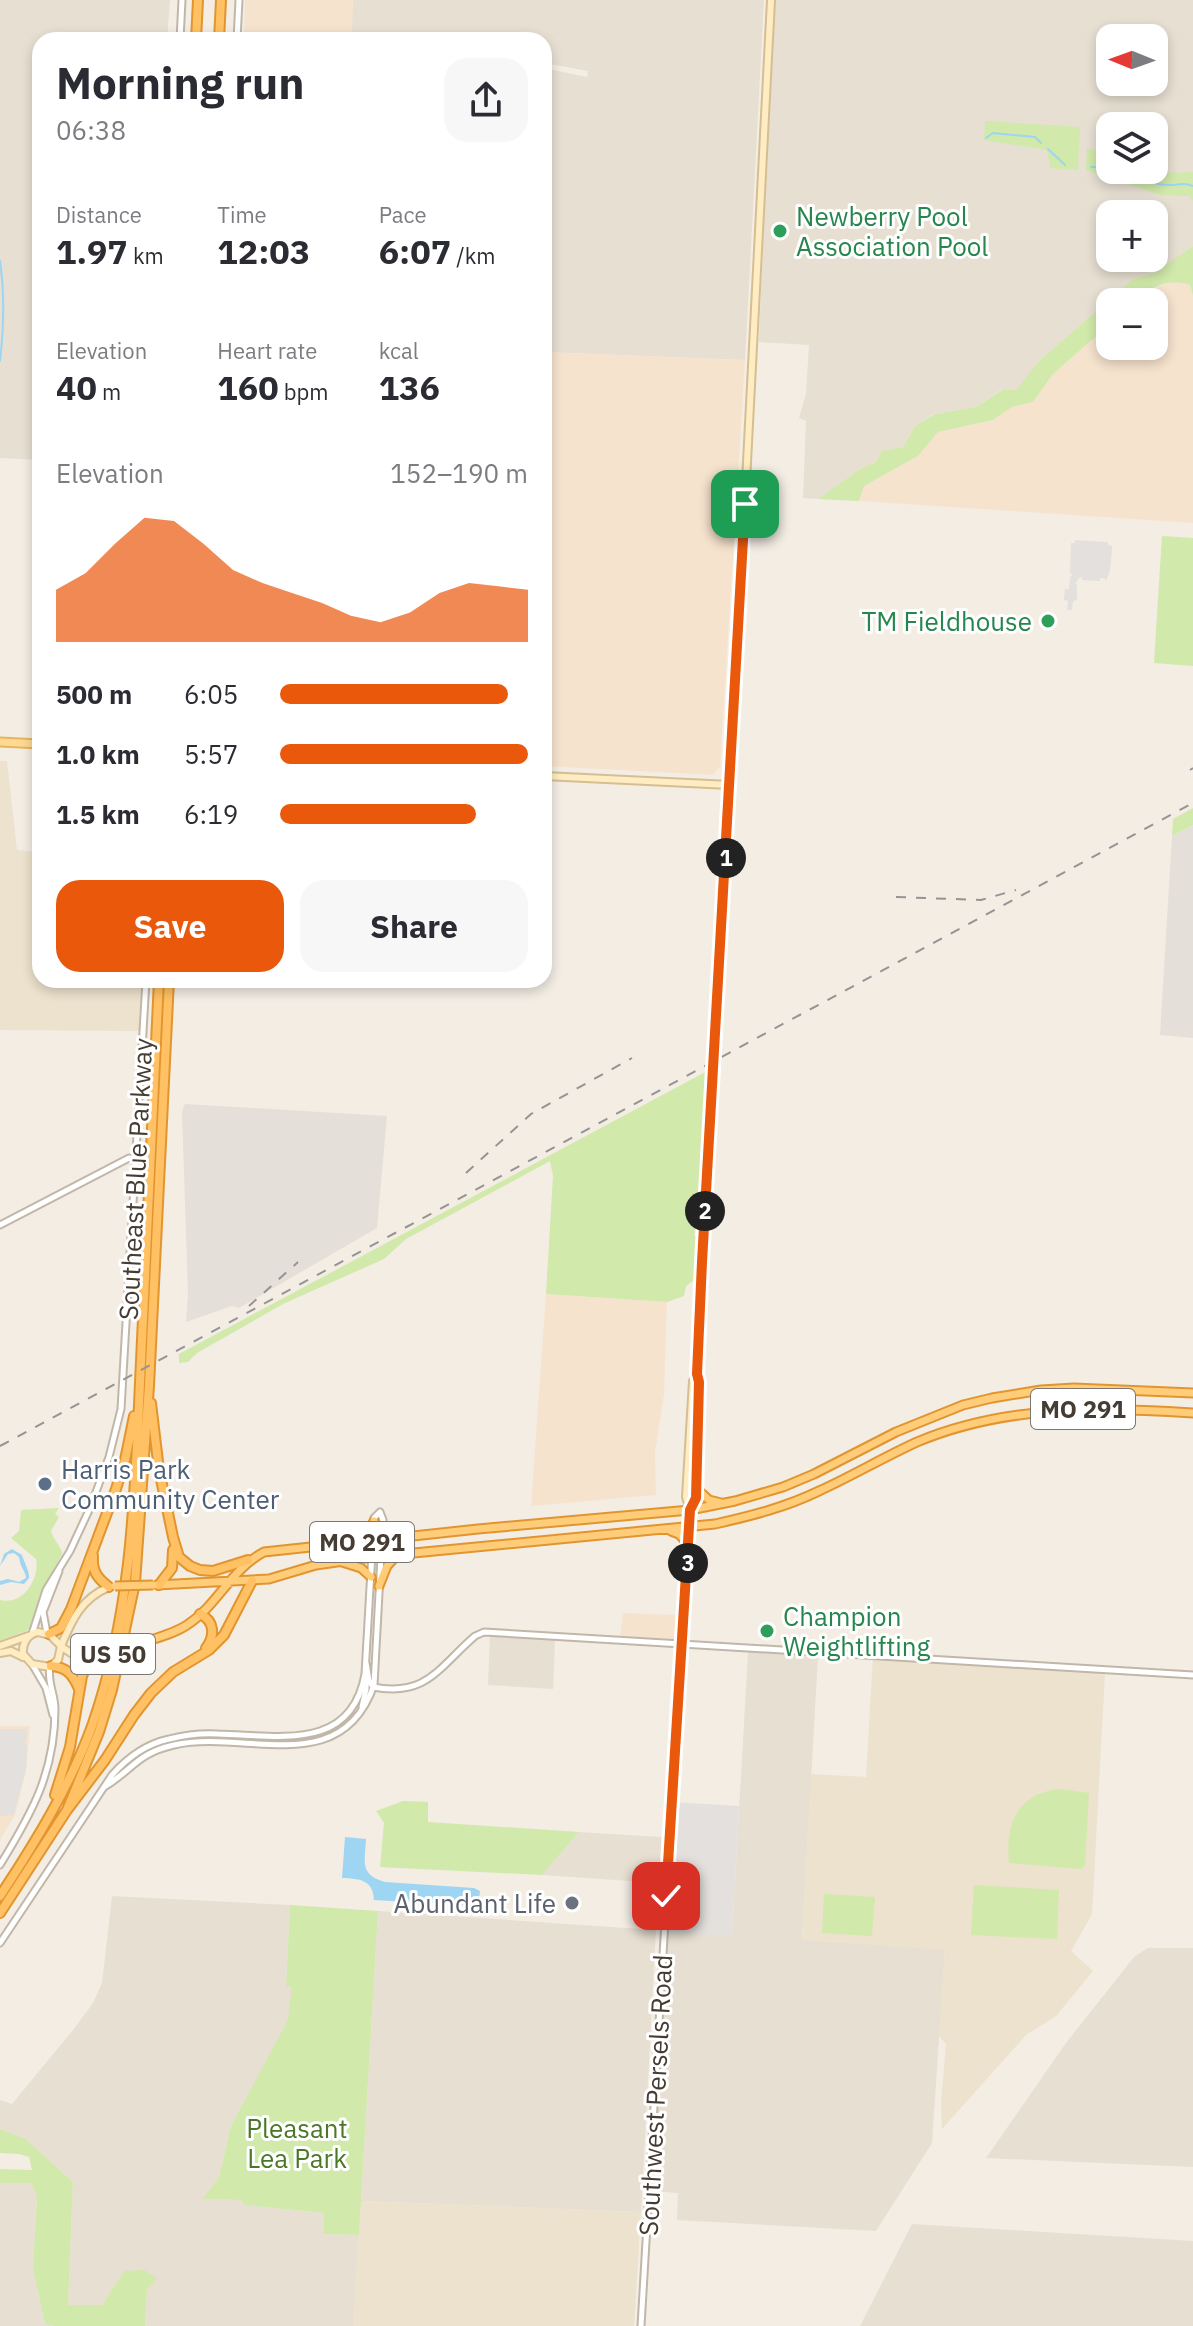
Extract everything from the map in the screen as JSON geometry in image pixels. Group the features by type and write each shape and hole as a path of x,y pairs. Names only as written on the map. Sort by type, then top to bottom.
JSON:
{"highway":[{"path":"196,32 198,0"},
{"path":"219,32 221,0"},
{"name":"US 50","path":"0,1913 67,1810 99,1732 125,1639 135,1583 158,1000 156,988"},
{"name":"US 50","path":"0,1896 44,1826 91,1728 116,1639 127,1582 144,1387 171,988"},
{"path":"48,1634 58,1631 65,1623 125,1460 144,1387"},
{"name":"MO 291","path":"144,1387 177,1552 183,1562 200,1570 225,1568 264,1552 690,1510 723,1504 783,1487 896,1432 963,1405 992,1398 1041,1390 1082,1388 1193,1393"},
{"name":"MO 291","path":"112,1586 252,1581 336,1561 376,1556 690,1528 740,1519 786,1505 919,1442 974,1424 1072,1409 1193,1413"},
{"path":"697,1489 709,1500 723,1504"},
{"path":"363,1542 374,1521"},
{"path":"383,1526 405,1537"},
{"path":"669,1530 679,1534 689,1545"},
{"name":"MO 291","path":"156,1585 172,1568 173,1537"},
{"path":"94,1547 93,1567 99,1578 112,1586"},
{"path":"379,1586 387,1566 398,1554"},
{"path":"44,1826 68,1756 83,1671 100,1655 177,1631 200,1614 248,1560"},
{"path":"336,1561 361,1568 371,1577"},
{"path":"67,1810 151,1693 173,1672 197,1658 224,1635 252,1581"},
{"path":"197,1658 209,1645 213,1631 209,1620 200,1614"},
{"path":"51,1667 61,1667 69,1672 79,1691"}],"main road":[{"path":"690,1510 697,1489 697,1374 771,0"},
{"path":"0,742 32,744"},
{"path":"552,776 730,785"},
{"path":"690,1528 686,1497 693,1381 697,1374"},
{"path":"0,1653 11,1651 32,1664 51,1667 58,1660 83,1603 94,1593 112,1586"},
{"path":"0,1646 30,1635 48,1634 78,1658 100,1655"},
{"path":"24,1658 23,1646 30,1635"}],"street":[{"path":"180,32 182,0"},
{"path":"237,32 239,0"},
{"name":"Southeast Blue Parkway","path":"59,1570 90,1508 109,1457 121,1409 146,988"},
{"path":"0,1225 129,1158 136,1159"},
{"path":"174,1741 303,1745 346,1729 361,1712 373,1687 379,1586 374,1521 380,1512 383,1526 377,1541"},
{"name":"Southwest Persels Road","path":"641,2326 690,1528"},
{"path":"0,1943 105,1786 139,1758 174,1741 215,1733 289,1737 322,1731 350,1709 364,1679 371,1577 376,1556"},
{"path":"48,1634 43,1612 59,1570"},
{"path":"30,1635 37,1622 42,1599 59,1570"},
{"path":"366,1663 373,1687 399,1690 415,1687 475,1636 484,1632 1193,1675"},
{"path":"32,1664 46,1688 54,1720"},
{"path":"0,1865 43,1787 50,1759 55,1709 48,1679 51,1667"},
{"path":"361,1712 366,1689 364,1679"}],"shaded area":[{"path":"0,0 170,0 168,32 32,32 32,460 0,458"},
{"path":"245,0 353,0 352,32 244,32"},
{"path":"353,0 764,0 745,360 552,352 552,70 587,77 588,71 552,64 552,32 351,32"},
{"path":"773,0 1193,0 1193,246 1168,263 1168,200 1096,200 1096,272 1155,272 1133,279 1123,288 1096,288 1096,311 1040,360 1016,391 1001,390 976,407 934,414 915,426 903,447 882,451 876,462 860,469 818,499 803,498 806,421 799,418 806,394 809,345 759,342"},
{"path":"1178,280 1190,285 1193,296 1193,523 859,501 864,486 918,456 938,432 993,420 1012,407 1033,402 1053,374 1096,336 1096,360 1168,360 1168,288 1153,288"},
{"path":"552,352 745,360 720,767 713,775 552,766"},
{"path":"1075,540 1108,542 1112,546 1110,571 1106,581 1104,578 1100,581 1079,578 1075,584 1077,600 1073,601 1072,610 1067,610 1065,589 1069,589 1073,574 1070,573 1071,543"},
{"path":"0,761 7,761 17,850 32,851 32,988 141,988 139,1031 0,1030"},
{"path":"1193,825 1193,1038 1160,1035 1172,836"},
{"path":"187,1104 387,1116 377,1228 239,1308 232,1306 186,1322 188,1294 182,1112"},
{"path":"546,1294 667,1302 664,1394 655,1453 656,1495 531,1506"},
{"path":"623,1613 678,1615 676,1639 620,1638"},
{"path":"490,1635 555,1639 553,1689 488,1685"},
{"path":"748,1652 818,1656 802,1940 945,1949 932,2143 876,2231 677,2220 678,2193 651,2191 665,1932 732,1935"},
{"path":"873,1656 1105,1673 1092,1914 1071,1951 1093,1971 1056,2016 1026,2035 942,2129 946,2044 939,2036 945,1950 802,1940 811,1774 866,1777"},
{"path":"0,1726 30,1726 26,1771 15,1815 0,1840"},
{"path":"0,1729 27,1729 26,1742 22,1743 27,1745 26,1769 12,1816 0,1816"},
{"path":"672,1802 739,1806 732,1936 665,1932"},
{"path":"579,1832 662,1837 659,1883 542,1875"},
{"path":"112,1896 290,1905 286,1985 293,1986 289,2020 231,2126 219,2177 204,2199 243,2200 244,2205 324,2213 323,2234 359,2235 353,2326 145,2326 147,2289 124,2271 102,2305 68,2305 73,2182 26,2139 0,2129 0,2100 12,2104 93,2003 102,1983"},
{"path":"378,1911 656,1930 641,2212 361,2201"},
{"path":"1148,1948 1193,1948 1193,2167 986,2158 1066,2043 1134,1957"},
{"path":"0,2183 31,2183 37,2196 33,2269 45,2324 54,2326 0,2326"},
{"path":"361,2201 641,2212 634,2326 353,2326"},
{"path":"912,2224 1193,2241 1193,2326 860,2326"}],"green space":[{"path":"985,121 1080,127 1078,170 1050,168 1047,150 984,140"},
{"path":"1087,148 1096,151 1096,173 1086,170"},
{"path":"1168,172 1193,172 1193,201 1189,196 1160,195 1127,184 1168,184"},
{"path":"1193,246 1193,296 1190,285 1174,282 1153,288 1123,288 1133,279 1155,272 1168,272 1168,263"},
{"path":"1096,311 1096,336 1053,374 1033,402 1012,407 993,420 938,432 918,456 864,486 859,501 818,499 860,469 876,462 882,451 903,447 915,426 935,414 976,407 1002,390 1016,390 1040,360"},
{"path":"1162,536 1193,538 1193,666 1154,663"},
{"path":"1193,808 1193,825 1172,836 1173,819"},
{"path":"709,1070 700,1203 694,1235 694,1280 686,1286 684,1296 667,1302 546,1294 553,1176 550,1161 406,1239 384,1259 285,1303 197,1353 188,1362 179,1363 179,1354"},
{"path":"59,1508 55,1514 59,1517 51,1531 62,1554 39,1598 34,1624 30,1629 0,1641 0,1600 8,1601 23,1595 37,1567 36,1559 11,1538 19,1531 21,1510"},
{"path":"1060,1789 1089,1793 1085,1865 1081,1869 1009,1863 1009,1836 1017,1813 1033,1797"},
{"path":"403,1801 428,1802 428,1822 579,1832 542,1875 380,1867 384,1823 376,1811"},
{"path":"974,1885 1059,1890 1057,1939 971,1935"},
{"path":"824,1894 875,1897 872,1936 822,1933"},
{"name":"Pleasant Lea Park","path":"290,1905 378,1911 359,2235 323,2234 324,2213 244,2205 242,2200 203,2199 219,2177 231,2126 288,2020 292,1987 286,1986"},
{"path":"0,2129 26,2139 73,2182 68,2305 102,2305 124,2271 144,2270 157,2279 147,2289 145,2326 45,2324 33,2269 37,2196 31,2183 0,2183 0,2169 32,2170 29,2157 0,2153"}],"water":[{"path":"12,1549 22,1555 29,1578 24,1584 11,1582 0,1585 0,1581 8,1579 19,1582 26,1578 19,1557 14,1553 8,1554 0,1566 4,1554"},
{"path":"345,1837 366,1839 365,1866 377,1879 474,1888 480,1891 478,1906 374,1900 368,1884 342,1878"}],"waterway":[{"path":"986,138 993,133 1035,137 1041,143"},
{"path":"1048,149 1065,165"},
{"path":"1091,167 1096,167"},
{"path":"1160,184 1193,186"},
{"path":"0,261 3,286 0,361"}],"railway":[{"path":"0,1446 1193,803"},
{"path":"896,897 981,900 1016,890"},
{"path":"466,1173 531,1114 632,1058"},
{"path":"249,1306 298,1262"}],"place":[{"name":"Newberry Pool Association Pool","path":"780,231"},
{"name":"TM Fieldhouse","path":"1048,621"},
{"name":"Harris Park Community Center","path":"45,1484"},
{"name":"Champion Weightlifting","path":"767,1631"},
{"name":"Abundant Life","path":"572,1903"}],"route":[{"path":"666,1896 690,1510 696,1498 702,1262 745,504"}]}
